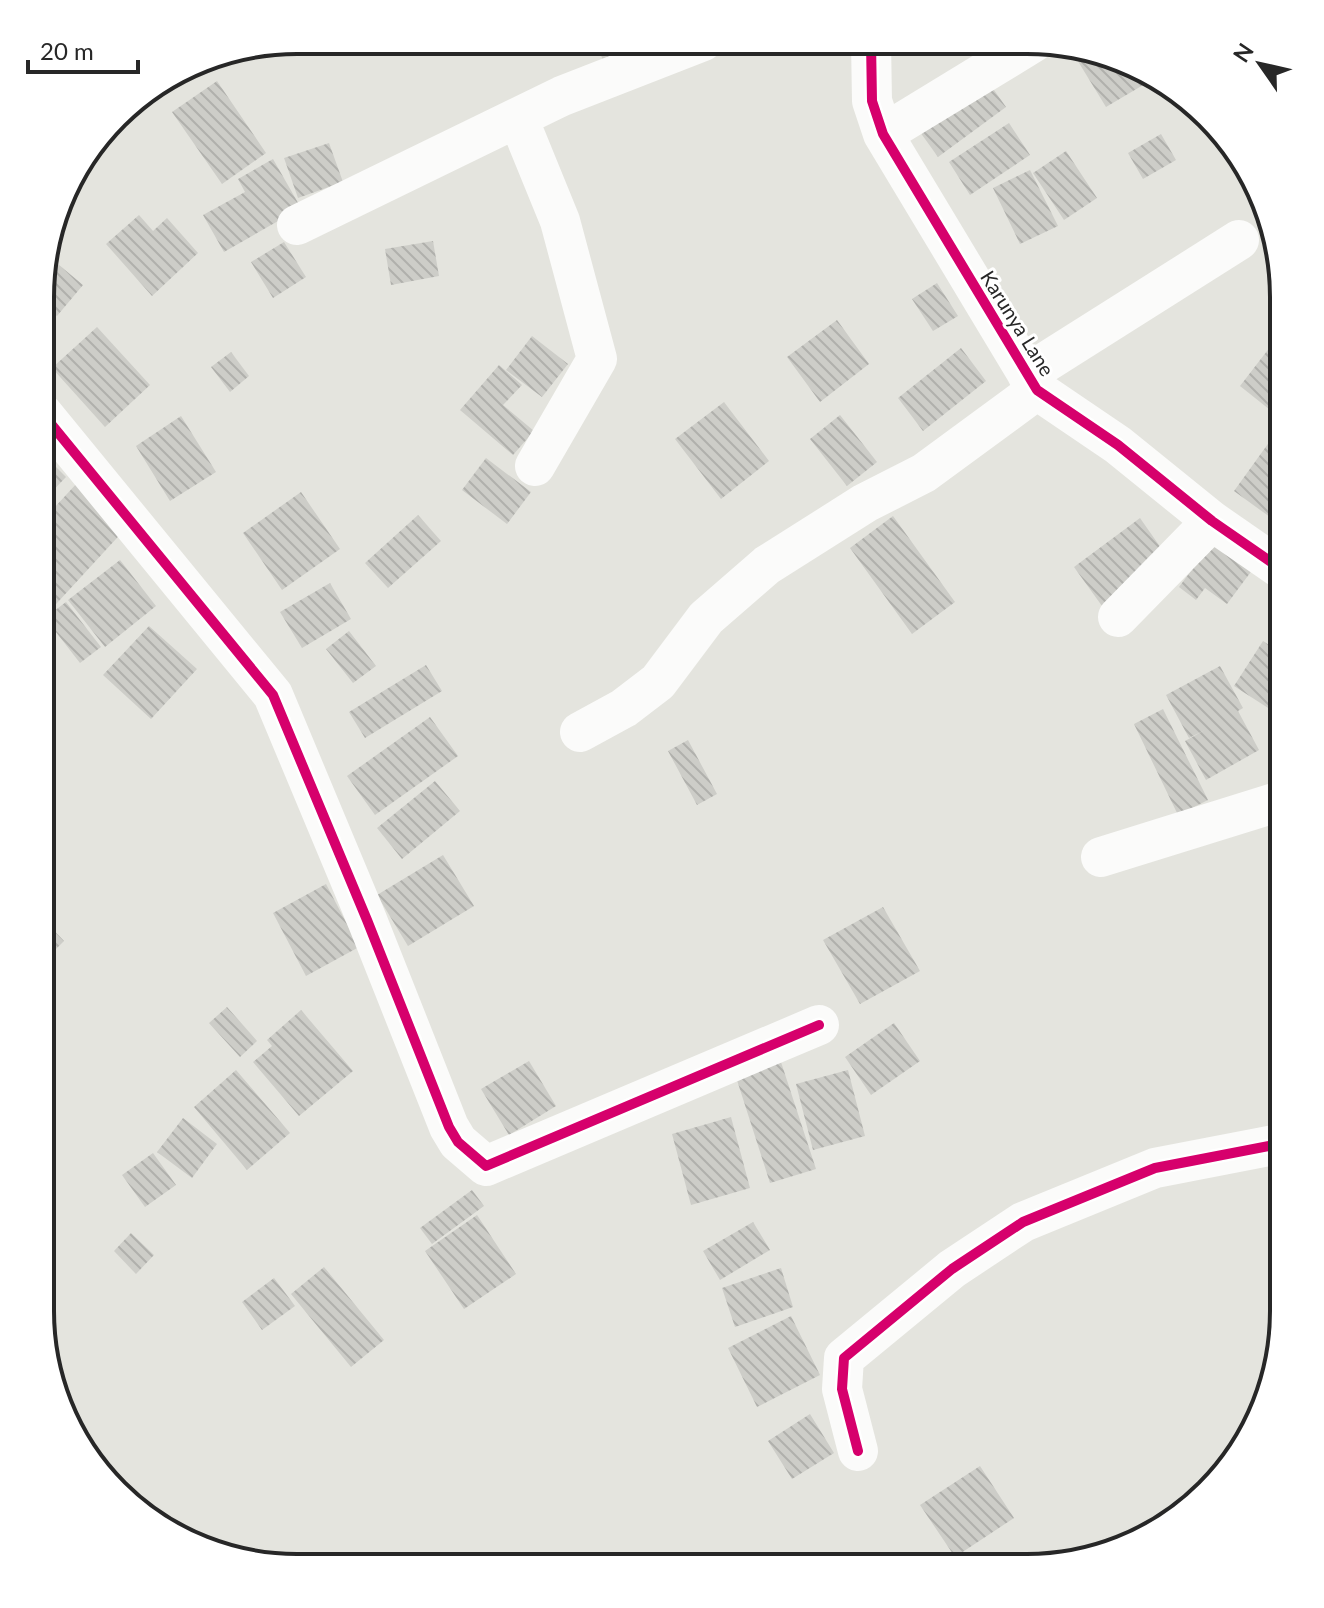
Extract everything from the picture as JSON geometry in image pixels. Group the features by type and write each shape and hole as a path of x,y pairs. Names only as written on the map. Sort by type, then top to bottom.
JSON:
{"street":[{"path":"297,225 562,96 668,54"},
{"name":"Karunya Lane","path":"871,54 872,101 883,134 1032,382 1118,445 1212,521 1270,561"},
{"path":"883,134 1014,54"},
{"path":"518,118 560,221 597,359 535,466"},
{"path":"580,732 624,708 658,682 706,618 767,565 865,503 924,473 1032,382 1239,240"},
{"path":"54,428 273,695 449,1127 458,1142 486,1166 819,1025"},
{"path":"1118,617 1212,521"},
{"path":"1101,857 1270,805"},
{"path":"858,1451 842,1389 844,1358 952,1269 1023,1222 1155,1168 1269,1146"}],"building":[{"path":"1077,59 1120,73 1144,85 1106,107"},
{"path":"217,81 266,153 222,184 172,112"},
{"path":"989,83 1006,107 938,157 920,132"},
{"path":"1009,123 1030,155 970,195 949,162"},
{"path":"1161,134 1176,160 1143,179 1128,153"},
{"path":"329,143 343,182 298,198 284,158"},
{"path":"1066,151 1097,198 1064,220 1033,173"},
{"path":"273,159 301,208 224,252 203,215 245,192 238,179"},
{"path":"1030,170 1058,226 1020,244 993,188"},
{"path":"139,215 153,231 167,218 198,253 152,296 106,244"},
{"path":"433,241 439,276 391,285 385,249"},
{"path":"284,242 306,277 273,298 251,262"},
{"path":"56,263 83,285 57,316 54,314"},
{"path":"937,283 958,316 933,331 912,299"},
{"path":"837,320 869,364 820,402 787,357"},
{"path":"97,327 150,385 105,427 54,370 54,366"},
{"path":"532,336 568,364 542,397 506,370"},
{"path":"1270,347 1270,410 1240,386"},
{"path":"961,348 986,381 923,431 898,398"},
{"path":"231,352 249,376 230,392 211,367"},
{"path":"499,365 522,385 503,405 534,431 513,455 460,410"},
{"path":"724,402 769,461 721,499 675,439"},
{"path":"840,415 877,462 847,486 810,439"},
{"path":"181,416 216,472 170,501 136,446"},
{"path":"1270,441 1270,517 1234,491"},
{"path":"486,458 531,492 507,524 462,490"},
{"path":"54,465 66,477 54,490"},
{"path":"78,482 127,527 54,606 54,508"},
{"path":"301,492 340,549 282,590 243,533"},
{"path":"418,515 441,541 388,588 365,563"},
{"path":"893,516 955,602 912,634 850,548"},
{"path":"1140,518 1168,558 1102,606 1074,567"},
{"path":"1214,540 1253,569 1227,604 1205,588 1196,600 1179,587"},
{"path":"120,560 156,606 105,647 68,600"},
{"path":"330,583 351,619 302,648 280,612"},
{"path":"66,602 101,647 80,663 54,630 54,611"},
{"path":"149,626 197,669 151,719 103,675"},
{"path":"349,631 376,666 353,683 326,649"},
{"path":"1263,641 1270,645 1270,709 1234,686"},
{"path":"426,665 442,691 365,738 349,712"},
{"path":"1220,666 1243,708 1238,711 1259,750 1206,780 1185,741 1205,730 1189,738 1166,695"},
{"path":"1163,709 1208,800 1178,815 1134,724"},
{"path":"430,717 458,756 375,815 347,776"},
{"path":"688,740 717,794 697,805 668,751"},
{"path":"435,781 460,811 402,859 377,828"},
{"path":"443,855 474,906 408,946 377,895"},
{"path":"326,884 359,947 306,976 273,913"},
{"path":"883,907 920,971 860,1004 823,940"},
{"path":"54,930 64,941 54,951"},
{"path":"227,1007 257,1041 240,1057 209,1023"},
{"path":"301,1010 353,1071 299,1116 253,1062 272,1046 267,1040"},
{"path":"894,1023 920,1061 871,1095 845,1057"},
{"path":"780,1059 816,1169 770,1183 735,1074"},
{"path":"529,1061 556,1106 509,1135 481,1089"},
{"path":"236,1070 290,1133 247,1170 194,1107"},
{"path":"848,1070 865,1136 813,1150 796,1084"},
{"path":"731,1117 750,1188 691,1205 672,1134"},
{"path":"183,1118 217,1144 192,1178 157,1152"},
{"path":"153,1153 176,1185 145,1207 122,1175"},
{"path":"472,1190 484,1206 432,1244 420,1228"},
{"path":"477,1215 516,1274 464,1309 425,1251"},
{"path":"753,1222 770,1250 720,1280 703,1251"},
{"path":"131,1233 154,1255 136,1274 114,1251"},
{"path":"324,1267 384,1340 351,1367 291,1294"},
{"path":"781,1268 793,1307 735,1327 722,1288"},
{"path":"274,1278 295,1306 262,1330 242,1302"},
{"path":"791,1316 820,1375 757,1407 728,1348"},
{"path":"810,1414 834,1453 792,1479 768,1441"},
{"path":"980,1466 1014,1518 961,1553 952,1553 920,1505"}],"cycle path":[{"path":"871,54 872,101 883,134 1037,390 1118,445 1212,521 1270,561"},
{"path":"54,428 273,695 449,1127 458,1142 486,1166 819,1025"},
{"path":"858,1451 842,1389 844,1358 952,1269 1023,1222 1155,1168 1269,1146"}]}
